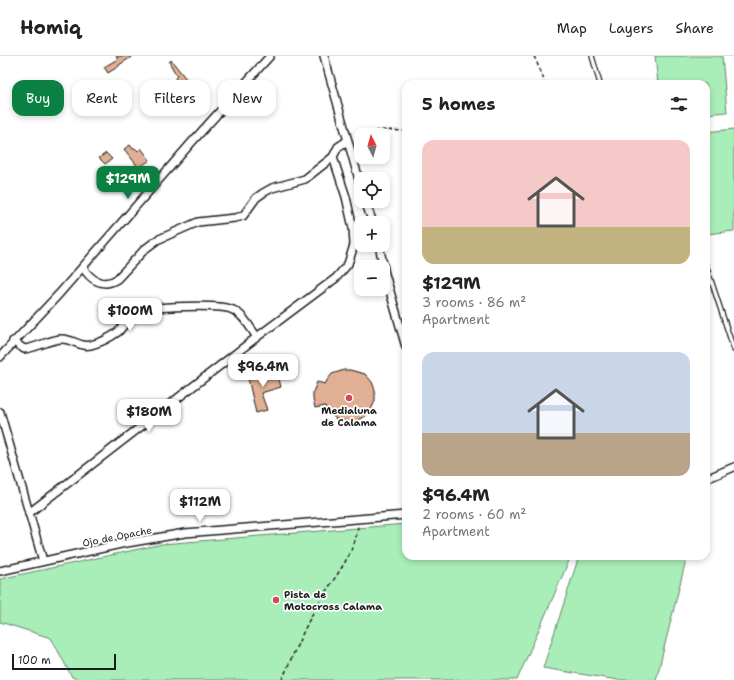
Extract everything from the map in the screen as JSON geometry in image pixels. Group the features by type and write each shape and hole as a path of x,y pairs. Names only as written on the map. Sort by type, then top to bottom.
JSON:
{"street":[{"path":"0,356 83,266 270,56"},
{"path":"324,56 356,172"},
{"path":"83,266 91,278 100,283 111,282 117,279 145,249 157,240 198,222 244,216 252,202 263,193 272,188 305,179 333,157 338,147 347,141"},
{"path":"29,513 336,278 348,264 354,245 352,228 346,197 333,157"},
{"path":"380,252 384,274 402,334"},
{"path":"13,341 24,349 34,348 52,340 63,339 77,344 92,345 117,332 137,311 174,307 222,307 233,310 242,317 257,337"},
{"path":"0,412 43,561"},
{"path":"710,477 734,467"},
{"name":"Ojo de Opache","path":"0,571 121,544 185,533 402,515"}],"lane":[{"path":"592,56 599,80"},
{"path":"710,278 734,350"}],"path":[{"path":"534,56 543,80"},
{"path":"347,141 369,131 402,130"},
{"path":"282,680 314,609 341,569 354,542 358,527 358,519"}],"green space":[{"path":"655,56 722,56 727,112 710,114 710,80 658,80"},
{"path":"734,129 734,231 710,234 710,132"},
{"name":"Pista de Motocross Calama","path":"402,524 402,560 569,560 517,680 81,680 72,677 51,638 0,622 0,579 162,544"},
{"path":"578,560 686,560 656,680 618,680 543,668"}],"building":[{"path":"116,56 133,56 108,73 104,67 118,59"},
{"path":"171,60 187,80 176,80 175,78 177,76 169,62"},
{"path":"130,145 133,149 135,148 138,151 141,148 150,160 139,168 124,149"},
{"path":"106,153 112,159 105,164 99,158"},
{"name":"Medialuna de Calama","path":"344,370 365,374 372,382 375,390 375,401 370,412 366,416 349,422 336,419 328,412 325,406 315,408 313,399 313,392 317,382 325,384 332,374"},
{"path":"277,371 281,387 261,393 267,410 256,413 248,378"}],"place":[{"name":"Medialuna de Calama","path":"349,398"},
{"name":"Pista de Motocross Calama","path":"276,600"}]}
